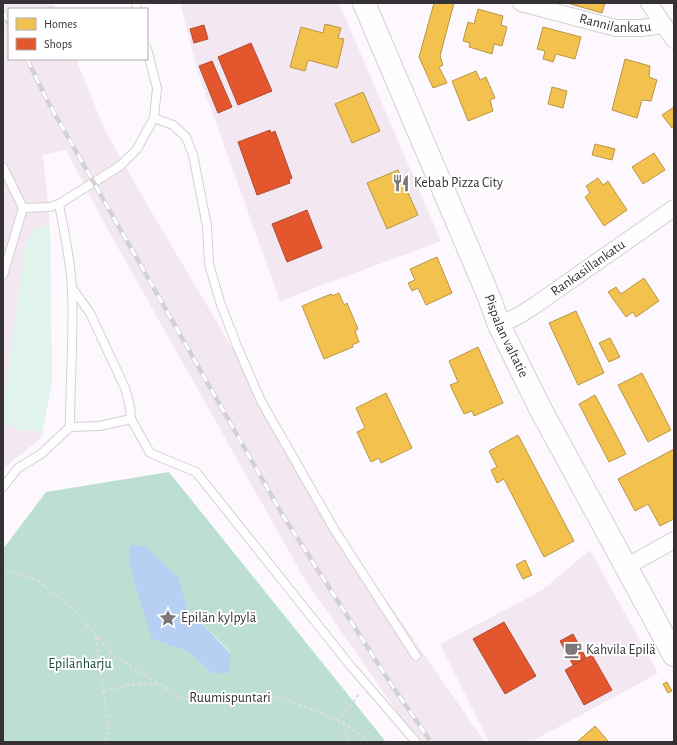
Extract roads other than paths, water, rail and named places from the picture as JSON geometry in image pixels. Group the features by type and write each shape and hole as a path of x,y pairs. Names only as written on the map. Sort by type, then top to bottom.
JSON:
{"main road":[{"name":"Pispalan valtatie","path":"364,3 489,297 499,325 541,410 674,655"}],"street":[{"name":"Rannilankatu","path":"521,3 616,28 641,28 664,25"},
{"path":"649,3 674,40"},
{"name":"Rankasillankatu","path":"499,325 534,306 674,208"},
{"path":"626,567 674,540"}],"lane":[{"path":"23,208 48,207 59,204 120,166 137,149 154,118 157,88 148,53"},
{"path":"154,118 173,125 186,137 193,155 207,226 209,264 223,309 261,401 334,529 416,656"},
{"path":"3,168 23,208 3,275"},
{"path":"59,204 71,272 72,288 73,324 70,427"},
{"path":"72,288 90,313 125,388 130,407 131,419 150,453 196,472 366,684 416,742"},
{"path":"3,487 18,468 41,454 70,427 100,426 131,419"}],"water":[{"path":"130,545 145,546 179,578 188,609 230,653 229,673 211,673 188,652 152,639 129,564"}],"railway":[{"path":"3,12 8,22"},
{"path":"27,60 48,102 282,514 389,681 431,742"}],"place":[{"name":"Kebab Pizza City","path":"401,183"},
{"name":"Epilän kylpylä","path":"168,618"},
{"name":"Kahvila Epilä","path":"573,650"}],"park label":[{"name":"Epilänharju","path":"80,664"}]}
